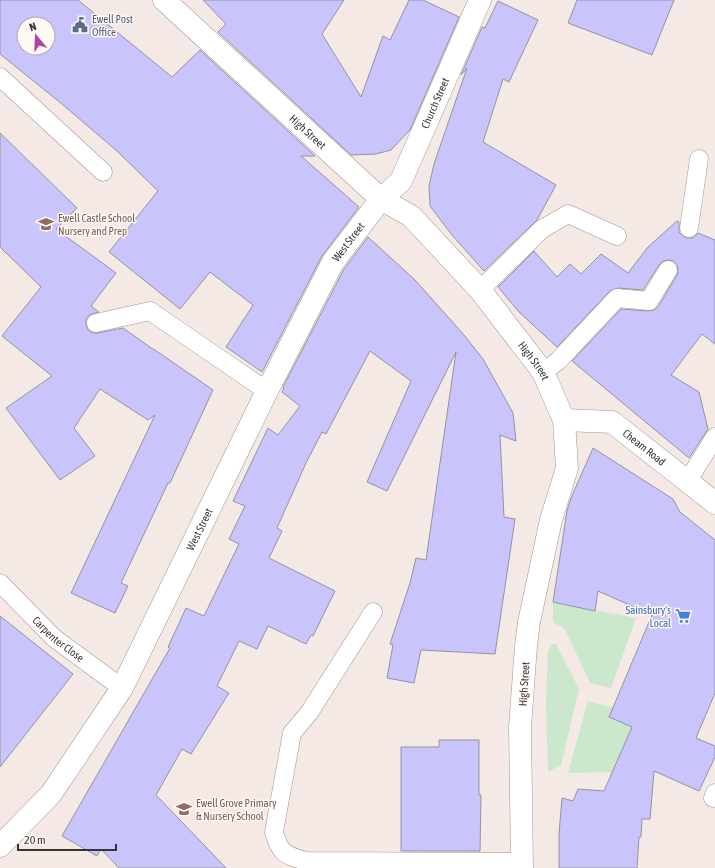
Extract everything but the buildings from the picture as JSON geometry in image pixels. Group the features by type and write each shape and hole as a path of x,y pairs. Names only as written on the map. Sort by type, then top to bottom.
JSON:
{"street":[{"name":"High Street","path":"164,0 381,199 411,216 480,290 543,372 564,420 567,468 551,520 529,622 526,646 520,727 522,865"},
{"name":"Church Street","path":"381,199 401,181 480,0"},
{"name":"West Street","path":"0,846 51,794 122,688 267,391 333,262 381,199"},
{"name":"Cheam Road","path":"564,420 612,422 715,503"}],"lane":[{"path":"0,77 103,172"},
{"path":"690,228 699,159"},
{"path":"480,290 542,229 568,214 617,236"},
{"path":"543,372 558,361 618,298 649,301 668,270"},
{"path":"96,323 150,311 267,391"},
{"path":"687,482 715,437"},
{"name":"Carpenter Close","path":"0,583 54,638 122,688"},
{"path":"373,612 309,713 292,733 274,832 278,847 291,857 306,861 522,865"}],"green space":[{"path":"553,602 636,618 611,688 590,683 565,629 553,622"},
{"path":"552,644 556,644 579,689 561,765 548,772 546,705 548,651"},
{"path":"588,701 613,708 609,717 632,727 612,772 568,773"}],"place":[{"name":"Ewell Post Office","path":"80,25"},
{"name":"Ewell Castle School Nursery and Prep","path":"46,224"},
{"name":"Sainsbury's Local","path":"683,616"},
{"name":"Ewell Grove Primary & Nursery School","path":"184,809"}]}
